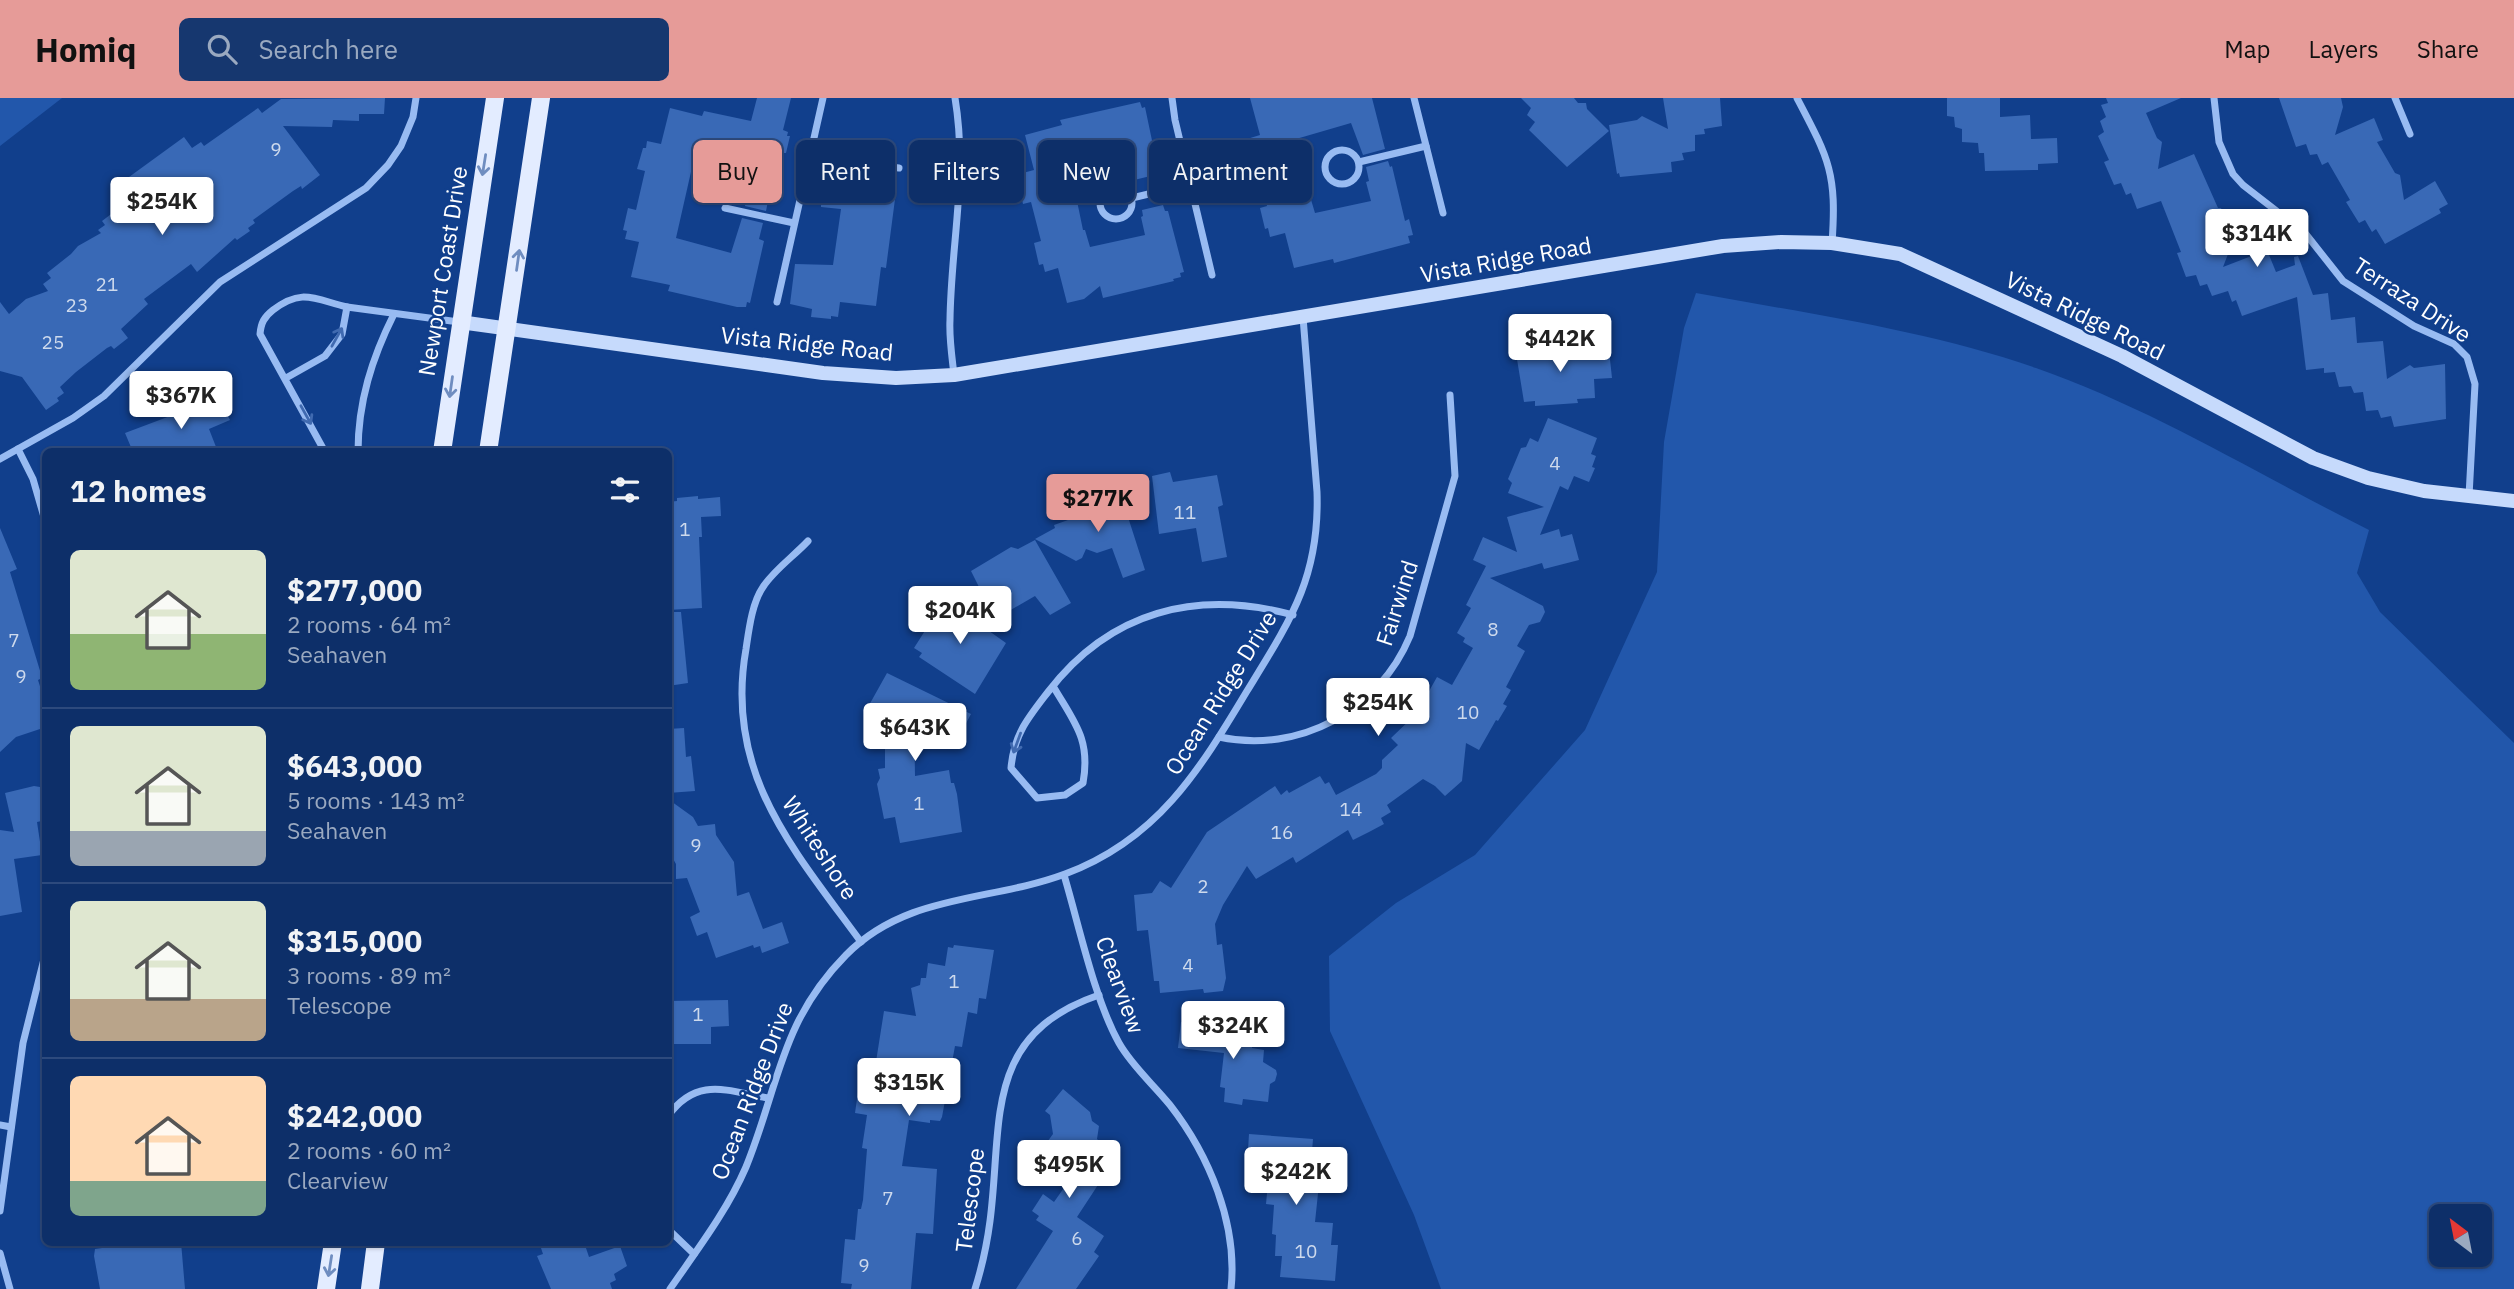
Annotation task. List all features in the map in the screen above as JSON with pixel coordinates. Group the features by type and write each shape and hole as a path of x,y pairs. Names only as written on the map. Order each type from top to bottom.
{"main road":[{"name":"Newport Coast Drive","path":"443,448 495,98"},
{"path":"489,448 541,98"},
{"path":"326,1289 332,1246"},
{"path":"370,1289 375,1246"}],"street":[{"path":"0,459 73,418 104,396 220,282 366,188 388,165 401,146 413,117 416,98"},
{"path":"814,140 823,98"},
{"path":"954,375 950,321 962,164 955,98"},
{"path":"1172,98 1181,140"},
{"path":"1415,98 1443,212"},
{"path":"1797,98 1825,152 1833,177 1832,243"},
{"name":"Terraza Drive","path":"2214,98 2219,142 2233,174 2243,185 2305,233 2343,281 2414,326 2454,344 2467,357 2475,384 2469,497"},
{"path":"2395,98 2410,134"},
{"path":"1359,162 1426,146"},
{"path":"1337,150 1350,152 1359,162 1357,176 1347,184 1334,183 1325,173 1326,159 1337,150"},
{"path":"895,168 899,168"},
{"path":"1111,187 1124,188 1132,198 1131,210 1121,218 1108,217 1100,208 1102,195 1111,187"},
{"path":"776,302 799,203"},
{"path":"1195,203 1212,275"},
{"path":"725,208 794,223"},
{"name":"Vista Ridge Road","path":"460,322 835,374 897,378 954,375 1723,246 1781,242 1832,243 1900,254 2122,356 2313,458 2368,478 2469,497 2514,501"},
{"path":"323,448 260,334 261,324 269,313 288,299 299,295 347,307 460,322"},
{"path":"286,378 325,356 342,334 347,307"},
{"path":"358,448 361,408 370,368 394,314"},
{"name":"Ocean Ridge Drive","path":"670,1289 730,1199 741,1177 792,1029 823,978 861,942 912,912 946,901 1064,875 1115,850 1150,825 1180,794 1219,737 1293,615 1312,561 1318,516 1303,317"},
{"name":"Fairwind","path":"1219,737 1259,743 1287,740 1314,730 1366,700 1386,680 1402,656 1410,636 1455,476 1450,395"},
{"path":"18,449 33,479 42,510"},
{"name":"Whiteshore","path":"808,541 762,587 751,621 743,664 743,721 757,780 772,817 861,942"},
{"path":"1053,686 1082,738 1087,759 1083,783 1065,796 1037,798 1011,768 1013,744 1053,686 1080,654 1109,634 1139,619 1172,609 1229,603 1263,607 1293,615"},
{"name":"Clearview","path":"1064,875 1099,995 1119,1044 1170,1105 1195,1141 1208,1166 1228,1235 1231,1289"},
{"path":"0,1211 23,1043 42,967"},
{"name":"Telescope","path":"975,1289 990,1220 998,1111 1004,1083 1016,1057 1033,1034 1055,1015 1080,1001 1099,995"},
{"path":"672,1112 687,1096 700,1090 715,1088 768,1098"},
{"path":"0,1125 11,1127"},
{"path":"672,1233 694,1254"},
{"path":"0,1253 10,1289"}],"shaded area":[{"path":"0,98 62,98 0,146"},
{"path":"1696,293 1910,333 2036,368 2079,384 2164,423 2369,530 2357,573 2380,612 2514,743 2514,1289 1441,1289 1414,1215 1330,1031 1329,956 1396,903 1475,855 1585,730 1657,572 1664,442 1684,328"}],"building":[{"path":"385,98 384,114 359,114 359,121 333,120 332,127 283,126 320,175 253,220 255,223 248,228 250,231 237,240 235,238 197,272 191,264 144,299 148,304 121,329 128,338 114,349 111,346 107,348 76,372 60,387 64,393 57,398 59,401 46,410 22,377 0,371 0,302 9,314 26,299 48,291 43,284 51,278 47,273 78,246 101,233 98,230 105,225 102,221 127,202 118,191 118,185 184,137 192,148 201,142 204,146 258,108 262,113 281,99"},
{"path":"757,98 791,98 783,130 790,136 786,153 783,153 782,157 782,140 693,140 693,163 676,238 731,253 742,218 763,223 759,239 764,241 750,303 747,302 746,307 737,307 668,291 670,285 631,277 639,242 625,239 627,231 623,230 628,208 636,210 645,171 637,169 647,141 661,144 670,108 702,116 704,111 751,121"},
{"path":"1250,98 1372,98 1385,149 1363,155 1351,123 1296,140 1247,140 1260,135"},
{"path":"1521,98 1574,98 1578,103 1586,103 1587,109 1609,131 1567,167 1529,130 1535,122 1527,115 1531,108"},
{"path":"1663,98 1720,98 1722,126 1704,129 1705,134 1695,135 1695,151 1682,153 1684,160 1671,162 1672,172 1620,177 1619,173 1617,174 1609,125 1637,120 1642,116 1668,129"},
{"path":"1947,98 2000,98 2000,117 2030,115 2031,139 2057,138 2058,163 2038,164 2038,170 1985,171 1984,153 1979,153 1978,143 1962,142 1962,129 1955,127 1954,117 1947,116"},
{"path":"2106,98 2181,98 2146,113 2157,138 2162,142 2158,169 2194,154 2218,208 2221,208 2231,233 2235,236 2223,267 2267,250 2276,272 2295,265 2294,257 2298,256 2313,295 2328,293 2331,320 2355,317 2357,343 2383,341 2387,379 2410,365 2414,368 2445,364 2446,419 2394,427 2391,416 2381,418 2378,410 2366,411 2363,392 2354,393 2351,386 2339,387 2335,372 2324,373 2324,368 2306,370 2297,297 2242,316 2236,300 2232,302 2228,291 2212,296 2207,284 2200,286 2196,275 2186,277 2177,253 2181,252 2161,201 2137,209 2131,193 2126,195 2121,183 2114,185 2104,162 2109,160 2098,136 2104,132 2100,121 2106,117 2101,105 2108,103"},
{"path":"2279,98 2341,98 2343,107 2335,135 2374,118 2383,140 2377,142 2395,173 2400,175 2404,200 2435,181 2448,204 2439,209 2441,213 2385,244 2376,229 2372,232 2365,220 2359,223 2346,202 2350,200 2328,162 2322,165 2317,154 2310,155 2306,144 2296,147"},
{"path":"1140,102 1142,108 1145,107 1152,140 1149,140 1149,176 1135,180 1135,140 1038,140 1038,203 1077,203 1090,247 1145,235 1142,210 1163,205 1165,211 1168,211 1184,272 1180,273 1181,277 1103,298 1100,286 1084,299 1067,303 1058,268 1045,272 1043,264 1039,265 1034,243 1041,241 1031,202 1023,203 1024,173 1034,170 1025,135 1062,125 1060,120"},
{"path":"1388,161 1390,167 1392,166 1405,221 1409,219 1413,235 1408,236 1410,243 1334,263 1333,259 1294,268 1285,233 1270,237 1268,228 1265,229 1260,208 1267,206 1266,203 1312,203 1315,213 1371,201 1366,182 1369,181 1366,167"},
{"path":"745,203 768,203 766,211 745,206"},
{"path":"816,203 895,203 886,268 881,267 876,306 840,302 838,317 831,316 831,319 811,317 812,309 790,304 795,264 833,265 841,209 821,207 821,204"},
{"path":"1539,344 1555,346 1557,363 1583,346 1588,352 1609,350 1612,378 1594,379 1595,398 1577,399 1578,403 1535,406 1535,401 1524,402 1515,347"},
{"path":"218,398 230,420 209,429 216,448 131,448 125,433"},
{"path":"1548,418 1597,438 1591,454 1596,456 1592,467 1595,468 1589,482 1574,476 1568,490 1560,486 1540,535 1559,529 1561,537 1572,534 1579,560 1544,569 1542,563 1490,578 1543,606 1545,612 1540,622 1529,625 1517,646 1525,651 1506,687 1511,690 1503,704 1507,706 1498,721 1496,720 1479,750 1466,743 1462,781 1445,796 1423,779 1387,805 1391,812 1381,818 1384,824 1353,840 1348,830 1296,863 1293,857 1256,879 1247,866 1223,905 1215,924 1217,945 1222,944 1226,978 1223,991 1204,993 1203,989 1160,993 1159,981 1154,981 1148,930 1137,931 1134,895 1152,893 1160,881 1171,888 1207,832 1275,786 1281,795 1320,776 1325,784 1329,782 1336,795 1376,774 1382,768 1382,760 1398,745 1391,738 1416,714 1437,677 1452,685 1473,648 1463,642 1465,638 1457,633 1471,608 1466,605 1486,566 1473,560 1483,537 1517,552 1507,517 1544,507 1508,493 1512,483 1508,479 1521,448 1526,447 1530,438 1538,442"},
{"path":"1170,472 1173,482 1217,475 1223,505 1218,507 1227,557 1202,562 1196,528 1159,534 1152,476"},
{"path":"1112,492 1119,496 1126,518 1128,517 1145,570 1123,578 1112,548 1097,553 1086,549 1082,558 1076,561 1035,539 1055,528 1054,525 1082,515 1080,507 1087,504 1086,502"},
{"path":"720,497 721,516 701,517 702,537 699,537 702,608 672,610 672,502 677,501 677,498"},
{"path":"0,528 17,569 10,572 42,678 38,680 42,692 42,728 16,737 0,752"},
{"path":"1035,540 1071,603 1050,615 1035,596 995,619 971,571 1011,547 1018,549"},
{"path":"957,602 988,622 982,626 1006,643 975,694 919,657 922,653 914,648 942,604 952,610"},
{"path":"672,612 681,612 688,683 672,685"},
{"path":"887,673 971,714 963,729 948,722 944,731 914,716 915,776 949,770 951,783 954,783 957,794 962,832 900,843 895,817 884,819 877,784 880,778 878,769 885,768 885,735 881,735 881,713 868,707"},
{"path":"684,728 686,757 691,756 695,791 672,793 672,729"},
{"path":"34,786 42,787 42,821 37,822 42,855 14,859 22,912 0,916 0,830 14,832 5,793"},
{"path":"672,802 693,817 698,826 715,824 716,835 734,862 737,896 749,892 763,929 782,922 789,943 762,953 760,946 754,948 753,945 716,958 707,932 697,936 690,917 700,912 687,878 676,879 676,864 672,857"},
{"path":"954,945 994,950 986,999 979,998 977,1014 968,1012 962,1047 955,1046 940,1121 930,1120 930,1123 909,1120 902,1166 937,1169 933,1234 916,1233 911,1289 851,1289 852,1284 841,1283 845,1239 855,1240 858,1209 861,1209 863,1200 867,1149 862,1148 867,1115 855,1113 859,1085 872,1087 884,1011 916,1016 911,988 920,985 921,978 926,978 928,963 945,966 948,947 953,948"},
{"path":"728,1000 729,1026 711,1027 711,1044 672,1044 672,1001"},
{"path":"1181,1022 1253,1035 1252,1048 1264,1050 1263,1062 1276,1070 1277,1074 1275,1081 1270,1084 1268,1102 1243,1099 1242,1105 1224,1102 1225,1088 1220,1087 1224,1053 1178,1048"},
{"path":"1063,1089 1090,1112 1092,1121 1099,1126 1097,1139 1101,1143 1104,1160 1111,1165 1077,1217 1104,1236 1094,1252 1099,1256 1076,1289 1016,1289 1053,1231 1036,1220 1039,1216 1032,1211 1043,1194 1054,1202 1073,1175 1042,1149 1053,1134 1050,1115 1045,1111"},
{"path":"1249,1134 1313,1139 1311,1164 1321,1165 1315,1222 1333,1223 1331,1245 1338,1245 1335,1281 1280,1277 1282,1256 1275,1256 1276,1235 1272,1234 1274,1205 1266,1204 1269,1172 1257,1171 1258,1160 1253,1160 1253,1150 1248,1150"},
{"path":"181,1246 185,1289 100,1289 94,1256 95,1249"},
{"path":"540,1246 585,1246 589,1257 620,1246 627,1266 614,1274 616,1280 610,1283 612,1289 551,1289 537,1256 543,1254"}]}
